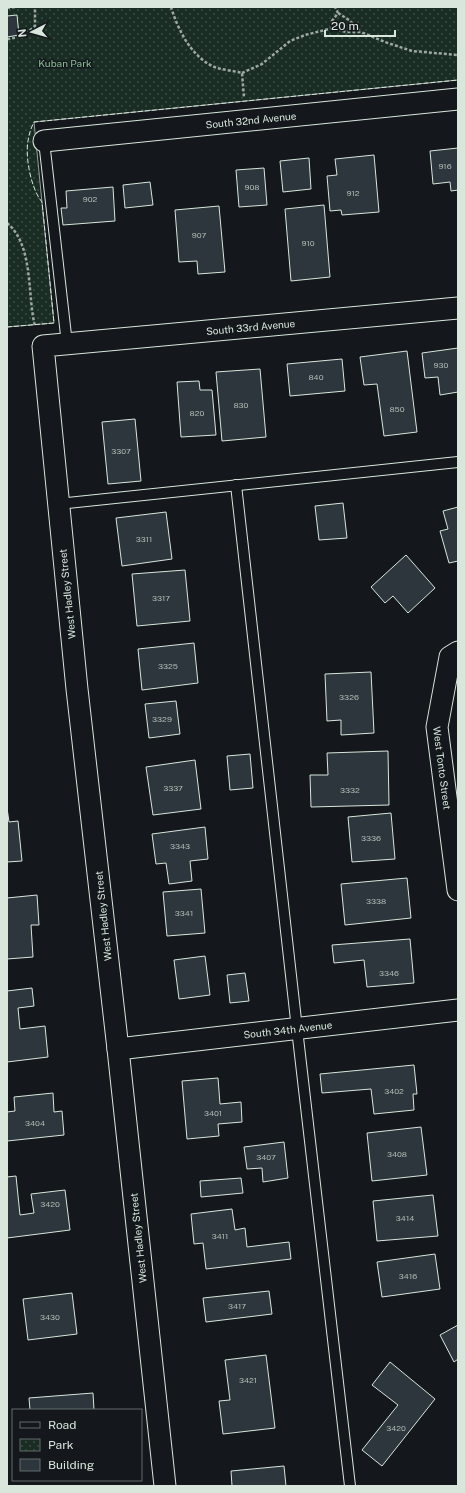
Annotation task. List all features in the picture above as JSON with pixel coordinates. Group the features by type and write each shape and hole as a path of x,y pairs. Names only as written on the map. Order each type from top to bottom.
{"street":[{"name":"South 32nd Avenue","path":"44,142 458,99"},
{"name":"South 33rd Avenue","path":"42,346 458,308"},
{"name":"West Hadley Street","path":"42,346 77,689 118,1049 165,1486"},
{"name":"West Tonto Street","path":"458,652 450,657 437,727 458,890"},
{"name":"South 34th Avenue","path":"118,1049 458,1010"}],"lane":[{"path":"44,142 67,344"},
{"path":"58,504 458,462"},
{"path":"236,485 350,1486"}],"path":[{"path":"7,8 16,7"},
{"path":"7,39 19,38 35,26 35,7"},
{"path":"171,7 174,19 186,43 199,56 216,67 242,73 262,64 290,42 305,35 333,28 346,32 361,32"},
{"path":"335,7 338,13 349,20 361,32 385,42 412,50 458,55"},
{"path":"333,28 332,21 338,13"},
{"path":"242,73 246,122"},
{"path":"7,223 11,226 24,248 34,325"}],"green space":[{"name":"Kuban Park","path":"7,7 458,7 458,80 34,122 54,323 7,327"}],"building":[{"path":"17,15 19,35 7,37 7,16"},
{"path":"458,148 458,190 451,191 450,182 433,184 430,151"},
{"path":"374,155 379,212 342,215 341,210 330,211 327,176 337,175 335,159"},
{"path":"309,158 311,189 283,192 280,161"},
{"path":"264,168 267,205 239,207 236,170"},
{"path":"150,182 153,205 125,208 123,185"},
{"path":"113,187 115,221 63,225 61,208 67,208 66,191"},
{"path":"324,205 330,277 291,281 285,209"},
{"path":"219,206 225,272 198,274 197,261 179,262 175,210"},
{"path":"458,348 458,392 440,395 438,377 425,378 422,353"},
{"path":"407,351 417,432 384,436 377,384 364,385 360,357"},
{"path":"342,359 345,391 290,396 287,364"},
{"path":"260,369 266,437 222,441 216,372"},
{"path":"199,381 200,390 212,390 216,435 181,437 177,382"},
{"path":"135,419 141,481 108,484 102,422"},
{"path":"343,503 347,538 319,540 315,506"},
{"path":"458,507 458,561 449,563 440,531 448,529 443,511"},
{"path":"166,512 172,559 122,566 116,518"},
{"path":"406,555 435,588 408,613 393,596 385,603 371,587"},
{"path":"185,570 190,621 137,626 132,574"},
{"path":"194,643 198,683 142,690 138,649"},
{"path":"371,672 374,733 341,735 341,720 327,721 325,674"},
{"path":"176,701 180,734 149,738 145,704"},
{"path":"388,751 389,805 311,807 310,775 328,775 327,753"},
{"path":"250,754 253,788 230,790 227,756"},
{"path":"195,760 201,809 153,815 146,767"},
{"path":"7,808 9,822 18,821 22,861 7,862"},
{"path":"391,813 395,859 352,862 348,817"},
{"path":"205,827 208,859 190,861 192,881 169,884 166,863 156,864 152,834"},
{"path":"407,878 411,918 345,925 341,884"},
{"path":"201,889 205,933 167,936 163,892"},
{"path":"37,895 39,925 31,925 33,957 7,959 7,898"},
{"path":"410,939 414,983 367,987 364,960 334,963 332,945"},
{"path":"205,956 210,995 179,999 174,960"},
{"path":"245,973 249,1001 230,1003 227,975"},
{"path":"32,988 34,1006 18,1008 20,1029 45,1026 48,1057 7,1062 7,991"},
{"path":"414,1065 417,1094 413,1094 414,1110 374,1114 371,1089 322,1093 320,1074"},
{"path":"218,1078 220,1104 241,1102 242,1122 218,1124 219,1136 187,1139 182,1081"},
{"path":"53,1093 54,1112 62,1111 64,1135 7,1141 7,1112 15,1111 14,1097"},
{"path":"421,1127 427,1175 372,1181 367,1133"},
{"path":"284,1142 288,1178 263,1182 262,1168 247,1169 244,1147"},
{"path":"16,1176 20,1215 34,1213 31,1194 65,1190 70,1230 7,1238 7,1177"},
{"path":"241,1178 243,1193 201,1197 200,1181"},
{"path":"433,1195 438,1236 377,1241 373,1201"},
{"path":"232,1209 235,1230 245,1228 247,1247 289,1242 291,1259 206,1269 203,1243 194,1244 191,1214"},
{"path":"435,1254 440,1289 382,1297 377,1262"},
{"path":"269,1291 272,1314 206,1322 203,1298"},
{"path":"72,1293 77,1334 28,1340 23,1299"},
{"path":"458,1325 458,1359 454,1362 440,1335"},
{"path":"266,1355 275,1428 223,1434 219,1401 230,1400 225,1360"},
{"path":"390,1362 435,1399 382,1466 362,1450 398,1405 372,1385"},
{"path":"93,1393 94,1409 30,1409 29,1398"},
{"path":"284,1466 286,1486 232,1486 231,1471"}],"fence":[{"path":"7,327 54,323 42,202 32,181 27,155 30,131 34,122 458,80"}]}
